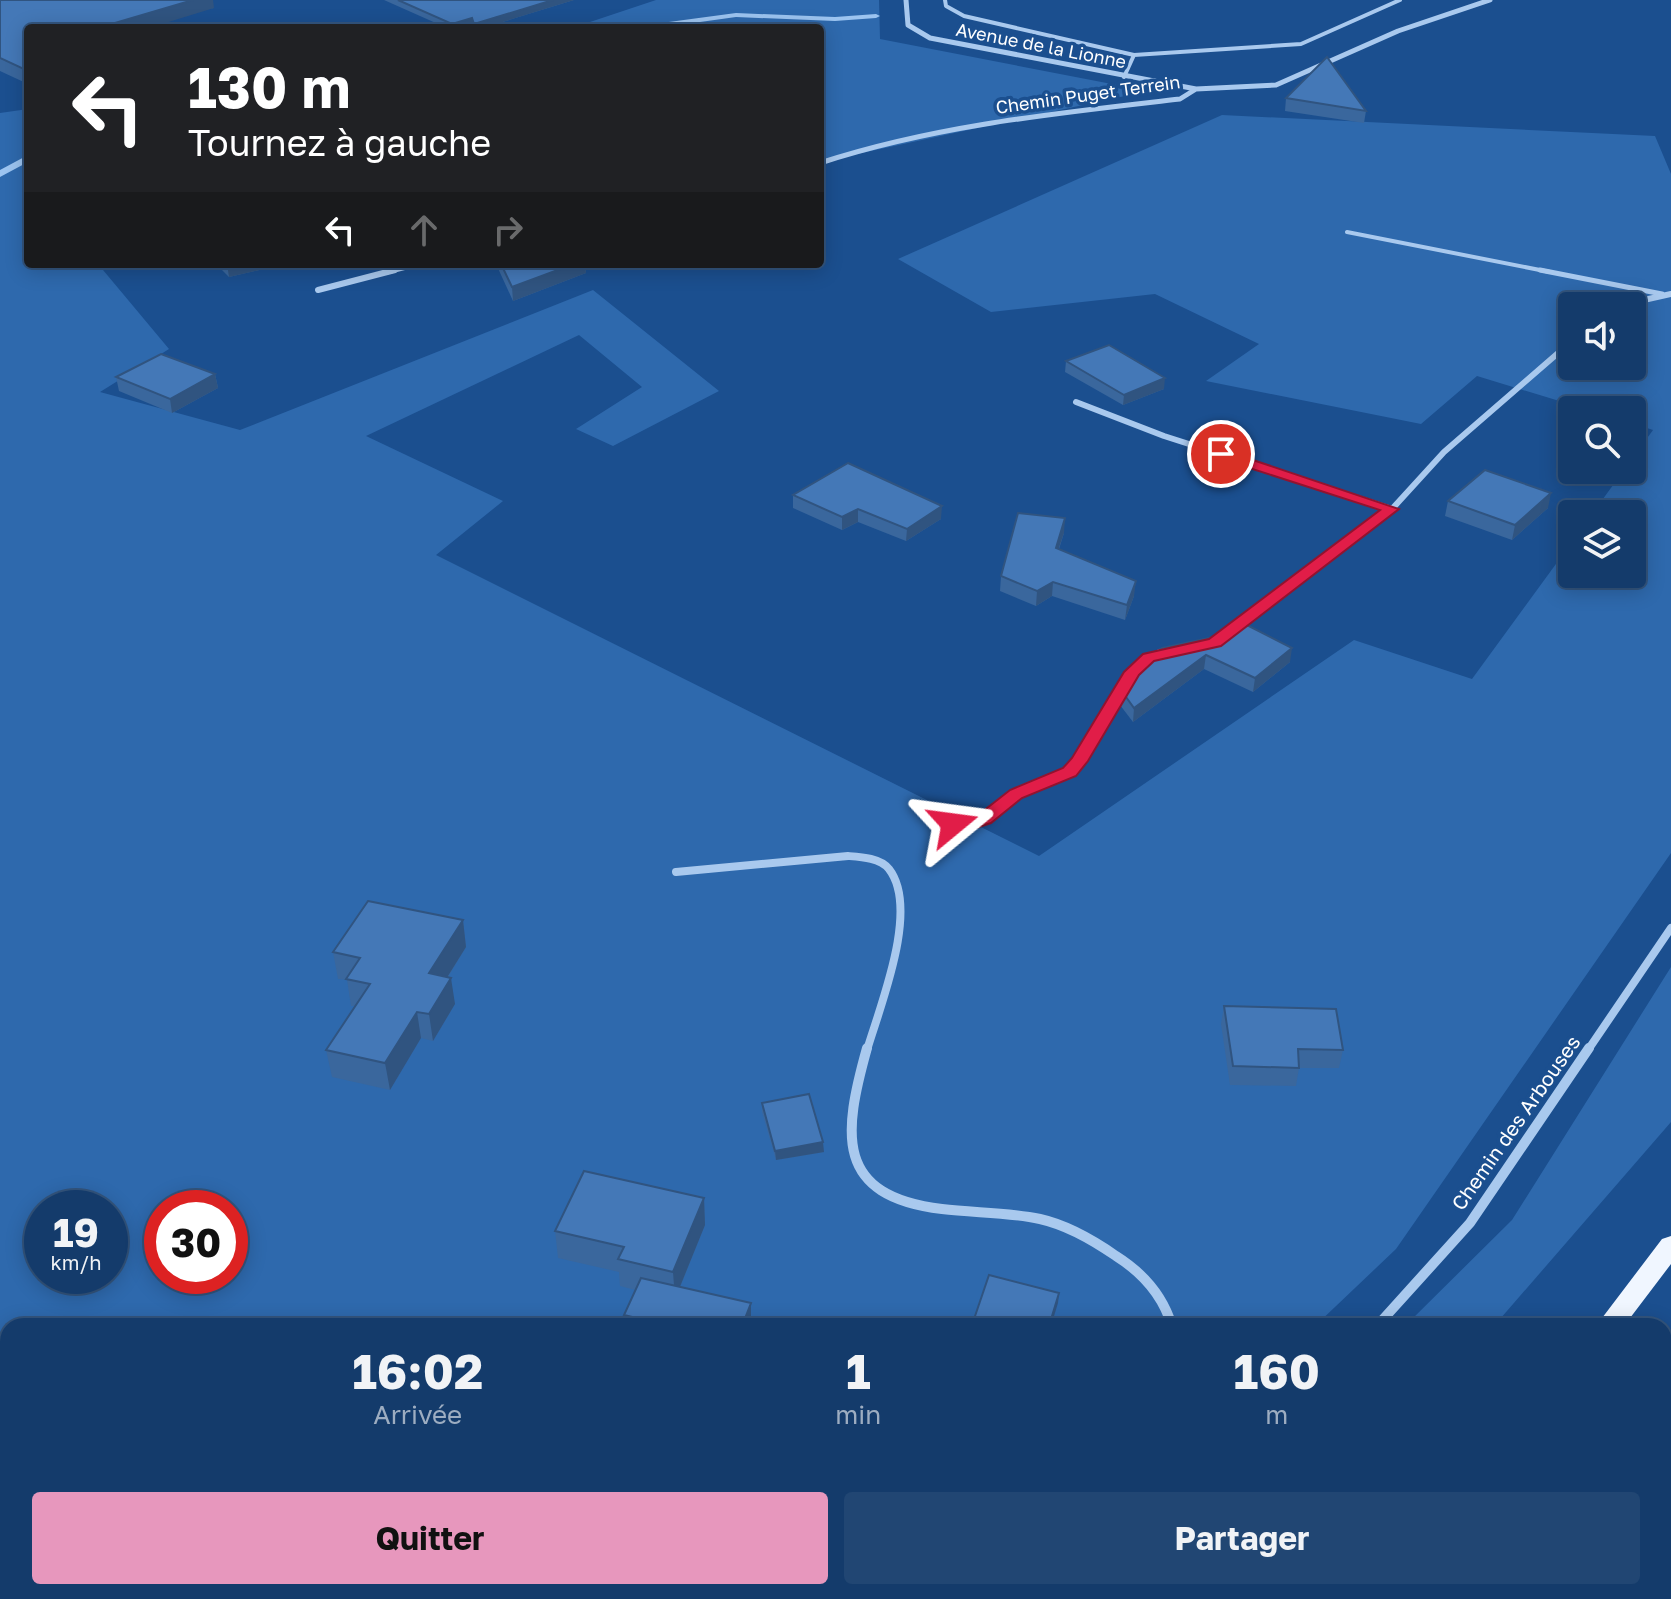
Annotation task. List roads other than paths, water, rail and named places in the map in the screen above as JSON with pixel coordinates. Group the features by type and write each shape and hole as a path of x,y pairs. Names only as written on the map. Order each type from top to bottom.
{"main road":[{"path":"1615,1318 1671,1246"}],"street":[{"name":"Avenue de la Lionne","path":"906,0 908,25 930,38 1196,89"},
{"name":"Chemin Puget Terrein","path":"824,162 854,152 1018,118 1180,99 1196,89 1276,85 1407,27 1490,0"},
{"path":"318,290 403,268"},
{"path":"1646,298 1671,294"},
{"path":"1228,633 1392,509 1444,452 1558,353"},
{"path":"1076,402 1164,436 1392,509"},
{"path":"953,824 970,824 984,819 1016,794 1069,772 1079,761 1132,672 1149,657 1170,650"},
{"path":"676,872 848,856 871,858 889,869 900,888 902,920 856,1090 851,1138 857,1168 875,1191 908,1204 1043,1219 1068,1230 1130,1264 1158,1289 1169,1318"},
{"name":"Chemin des Arbouses","path":"1384,1318 1470,1223 1671,928"}],"lane":[{"path":"945,0 946,6 964,16 1134,55 1301,44 1400,0"},
{"path":"1124,77 1134,55"},
{"path":"1347,232 1662,294"}],"waterway":[{"path":"669,24 736,15 835,19 876,16"},
{"path":"0,174 24,160"}]}
